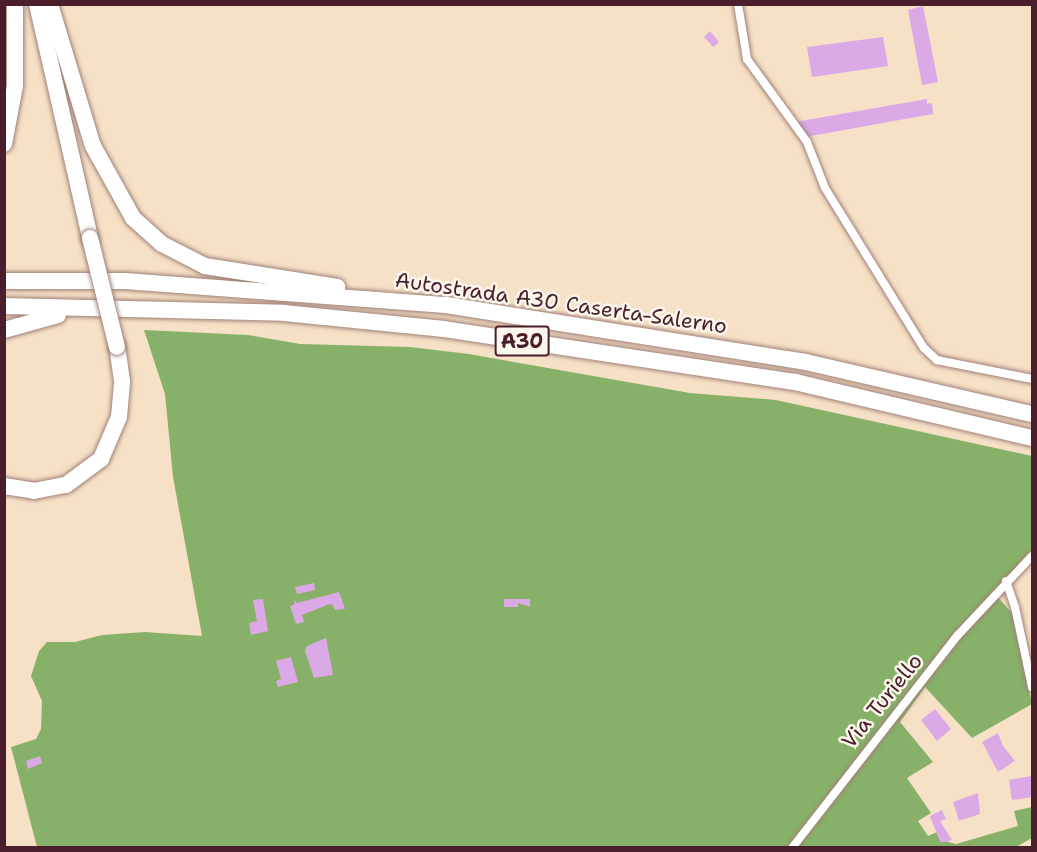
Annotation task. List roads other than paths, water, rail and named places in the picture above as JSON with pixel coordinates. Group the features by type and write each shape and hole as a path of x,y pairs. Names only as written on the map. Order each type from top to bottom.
{"highway":[{"path":"4,144 15,86 15,4"},
{"path":"4,486 34,490 66,485 100,459 119,417 122,381 28,4"},
{"path":"37,4 86,238"},
{"path":"50,4 93,146 118,196 148,233 183,256 224,271 357,290 399,302"},
{"name":"Autostrada A30 Caserta-Salerno","path":"4,281 124,281 446,305 806,362 1032,414"},
{"name":"Autostrada A30 Caserta-Salerno","path":"4,306 284,313 444,329 795,382 1032,438"},
{"path":"4,330 38,318 61,315 226,317 284,313"},
{"path":"4,476 25,482 52,480 76,469 93,453 106,428 112,399 112,347"}],"street":[{"path":"738,4 747,59 807,142 825,188 924,348 937,360 1032,379"},
{"name":"Via Turiello","path":"792,848 943,654 1006,581 1032,556"},
{"path":"1006,581 1016,607 1032,687"}]}
